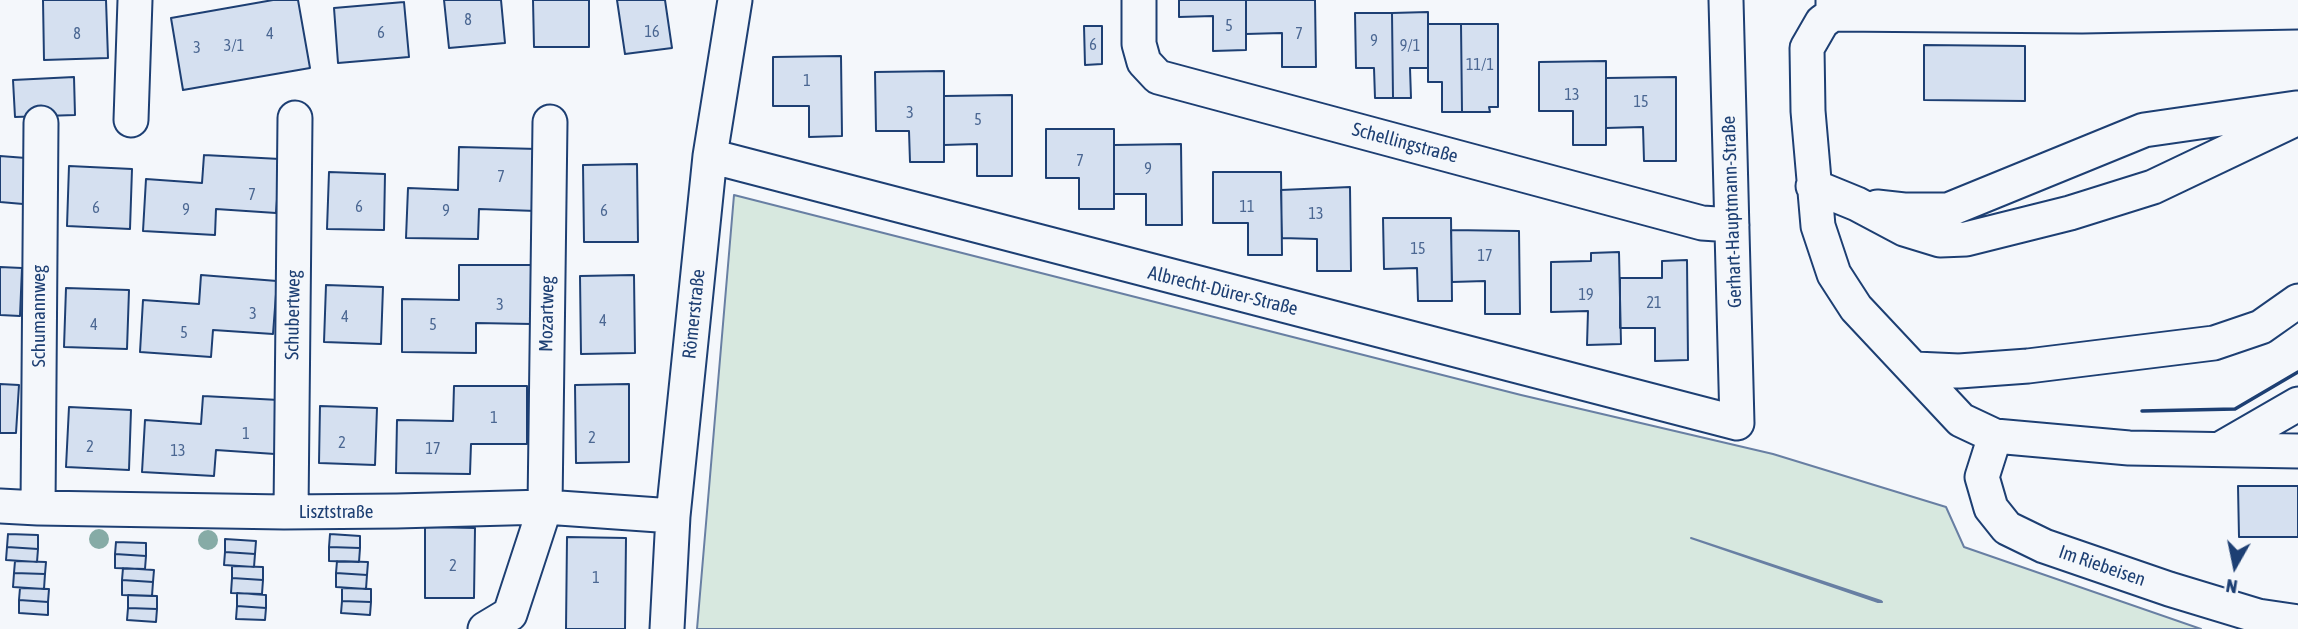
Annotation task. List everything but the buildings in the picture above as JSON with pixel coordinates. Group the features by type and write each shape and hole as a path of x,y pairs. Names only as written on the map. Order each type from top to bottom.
{"street":[{"path":"131,120 135,0"},
{"name":"Römerstraße","path":"667,629 673,516 710,156 735,0"},
{"name":"Schellingstraße","path":"1139,0 1139,44 1144,62 1158,77 1702,223 1732,225"},
{"name":"Gerhart-Hauptmann-Straße","path":"1726,0 1737,423"},
{"path":"2298,12 2082,16 1833,7 1807,48 1813,186 1818,226 1834,274 1856,308 1961,420 1995,436 2129,448 2298,451"},
{"path":"1857,204 1905,210 1948,210 2144,130 2298,108"},
{"name":"Schubertweg","path":"291,512 295,118"},
{"path":"1813,186 1857,204 1904,229 1940,240 1966,239 2070,213 2153,187 2298,118"},
{"name":"Mozartweg","path":"485,629 510,614 545,507 550,122"},
{"name":"Schumannweg","path":"38,508 41,123"},
{"name":"Albrecht-Dürer-Straße","path":"710,156 1737,423"},
{"path":"1915,369 1959,371 2028,366 2214,343 2261,327 2298,301"},
{"path":"2220,449 2298,404"},
{"name":"Im Riebeisen","path":"1995,436 1982,477 1992,508 2007,528 2044,547 2169,589 2258,616 2298,622"},
{"name":"Lisztstraße","path":"0,506 291,512 545,507 673,516"}],"shaded area":[{"path":"734,195 1521,395 1773,454 1946,507 1964,547 2201,629 697,629","holes":["1691,538 1881,601 1878,602"]}],"wall":[{"path":"2142,411 2235,409 2298,372"}]}
